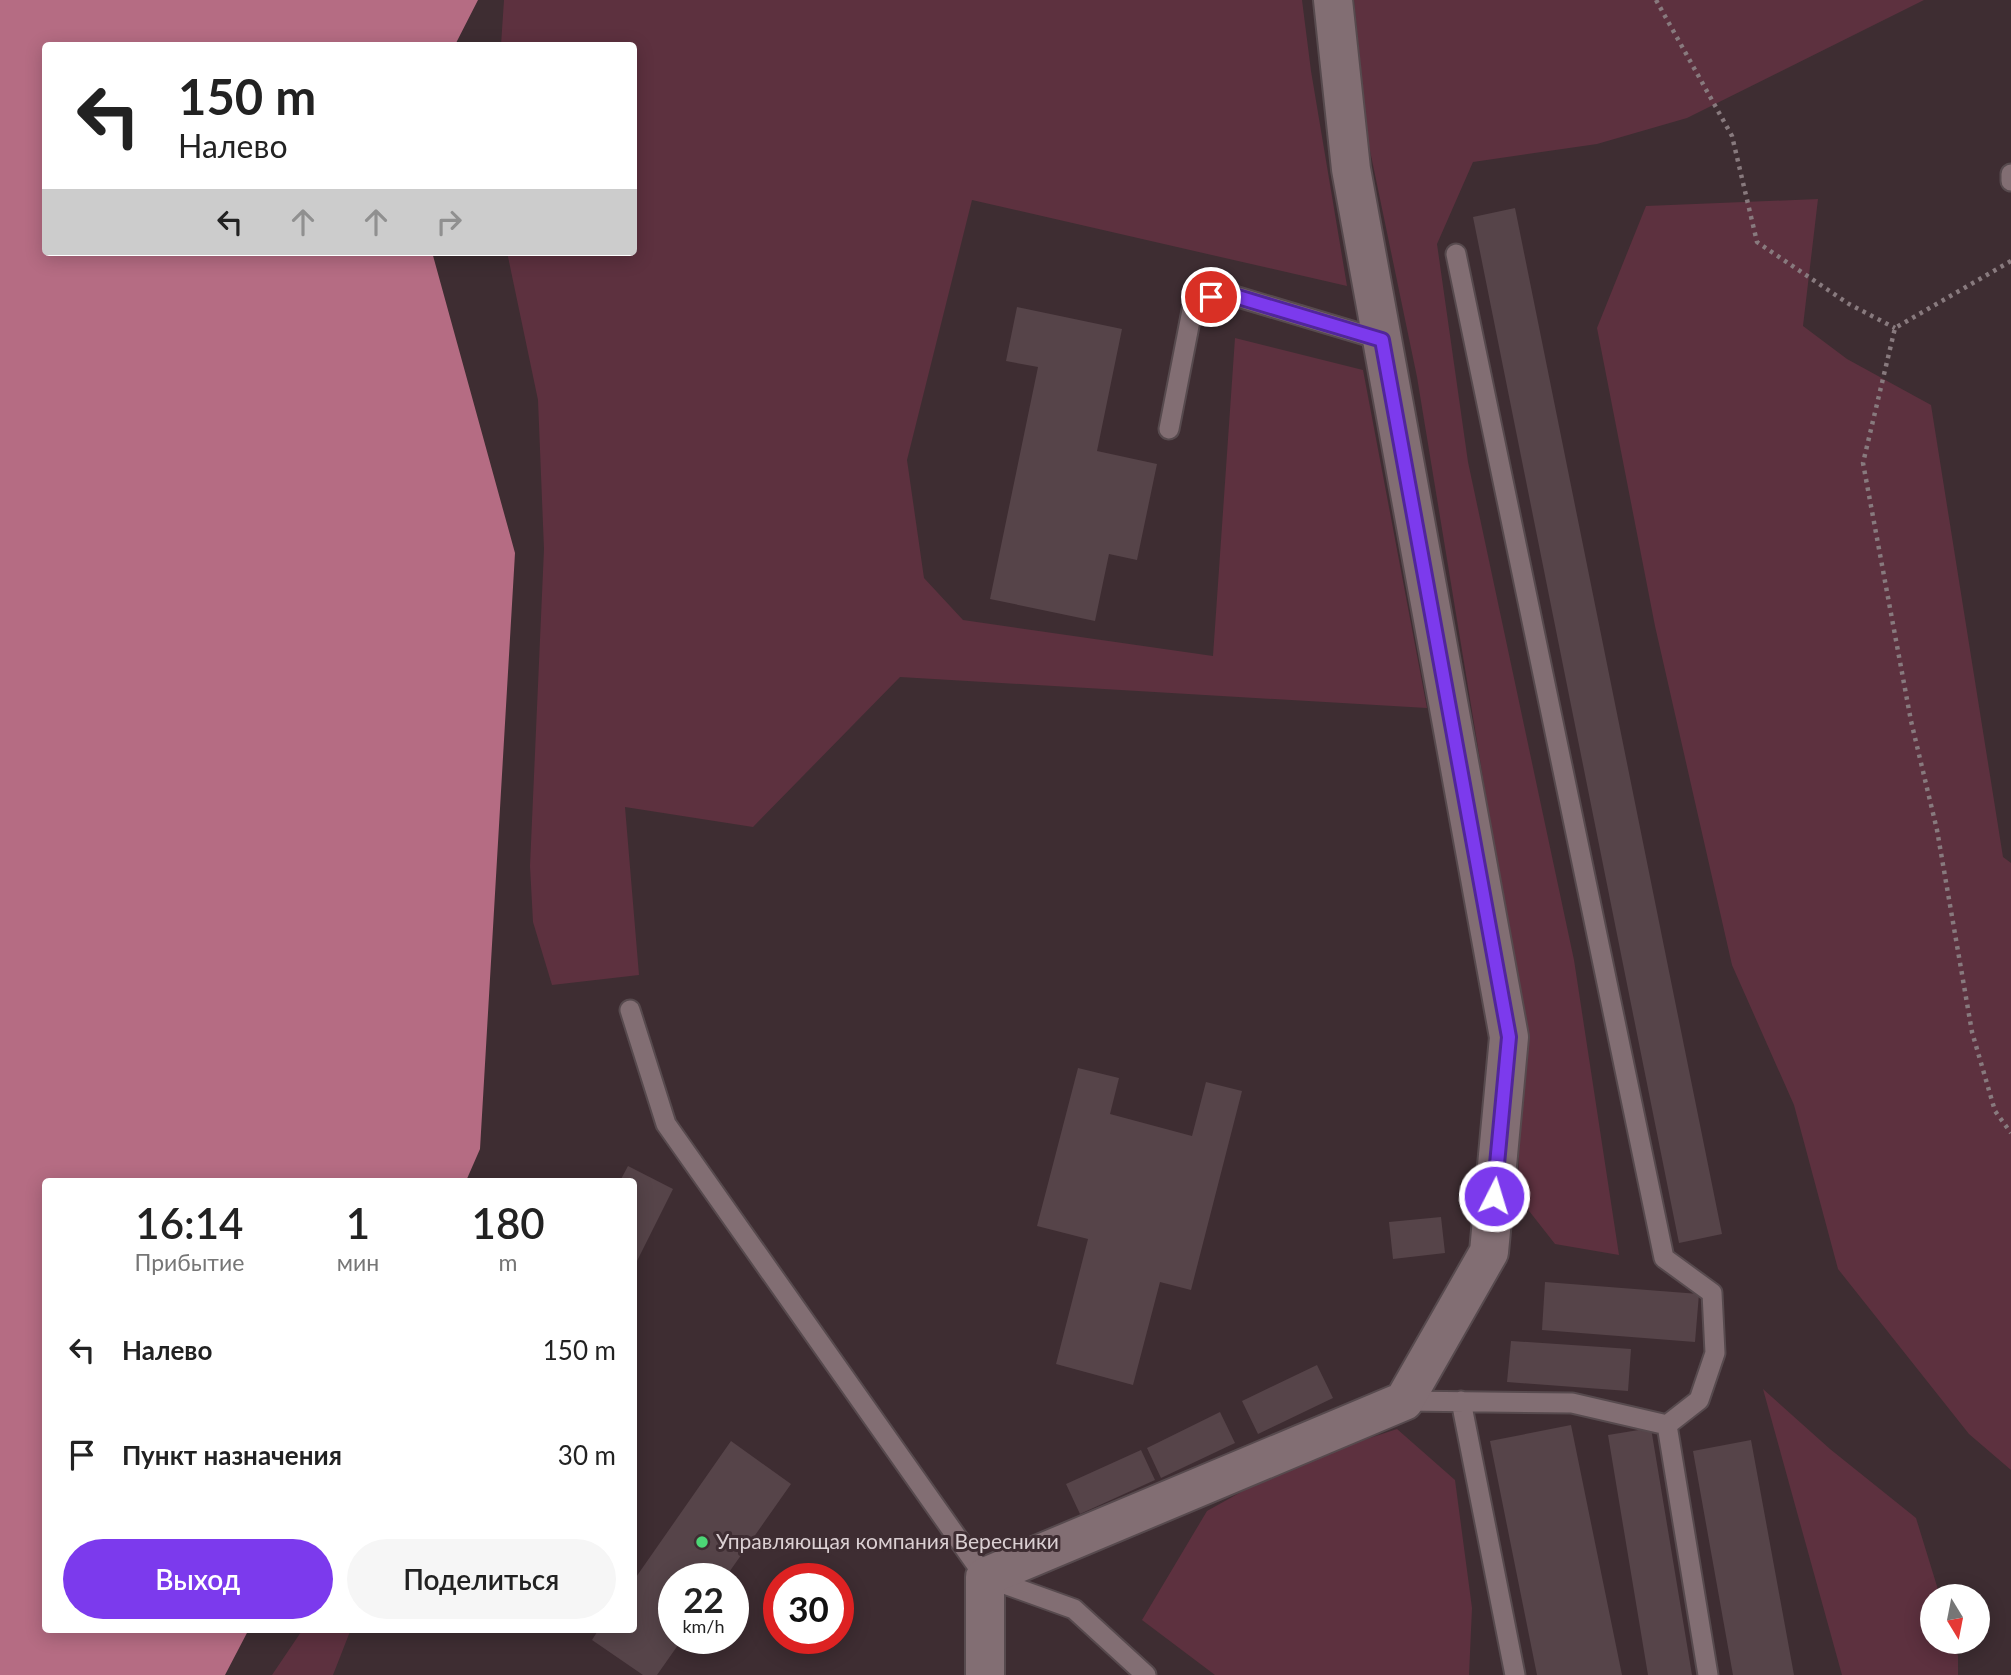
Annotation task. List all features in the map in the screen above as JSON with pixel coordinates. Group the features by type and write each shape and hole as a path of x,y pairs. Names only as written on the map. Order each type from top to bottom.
{"street":[{"path":"985,1675 985,1577 1404,1401 1489,1252 1509,1037 1351,169 1332,0"}],"lane":[{"path":"2011,174 2011,181"},
{"path":"1456,254 1664,1258 1712,1293 1715,1353 1699,1400 1667,1425"},
{"path":"1169,429 1194,300 1228,294 1382,340"},
{"path":"630,1010 666,1124 985,1577 1074,1609 1146,1675"},
{"path":"1404,1401 1572,1403 1667,1425"},
{"path":"1461,1401 1515,1675"},
{"path":"1667,1425 1708,1675"}],"path":[{"path":"1656,0 1732,136 1757,242 1849,304 1895,328"},
{"path":"2011,261 1895,328 1863,463 1911,721 1937,830 1972,1032 1995,1111 2011,1133"}],"shaded area":[{"path":"0,0 478,0 457,42 42,42 42,256 433,256 515,553 480,1149 467,1178 42,1178 42,1633 247,1633 225,1675 0,1675"},
{"path":"504,0 1302,0 1311,71 1347,286 972,200 907,460 924,578 963,620 1213,656 1235,338 1363,370 1427,708 900,677 753,827 625,807 639,975 552,985 533,922 530,866 544,549 538,400 508,256 637,256 637,42 501,42"},
{"path":"1354,0 1924,0 1687,118 1597,144 1473,162 1437,244 1468,462 1574,960 1619,1255 1555,1244 1518,1197 1522,1015 1417,377 1368,141"},
{"path":"1818,199 1803,326 1847,359 1931,405 2003,857 2011,863 2011,1470 1969,1434 1838,1269 1794,1105 1732,965 1655,626 1597,328 1646,206"},
{"path":"1763,1389 1830,1449 1916,1518 1936,1584 1920,1584 1920,1654 1958,1656 1958,1675 1842,1675"},
{"path":"1397,1429 1455,1480 1472,1608 1469,1675 1215,1675 1142,1620 1207,1511 1291,1464"},
{"path":"300,1633 349,1633 333,1675 272,1675"}],"building":[{"path":"1515,208 1722,1234 1679,1243 1473,217"},
{"path":"1017,307 1122,329 1097,451 1157,464 1137,560 1109,554 1095,621 990,599 1038,367 1006,361"},
{"path":"1078,1068 1119,1078 1110,1114 1192,1136 1206,1082 1242,1091 1191,1290 1160,1282 1133,1385 1056,1364 1088,1239 1037,1226"},
{"path":"628,1166 673,1189 637,1261 637,1178 622,1178"},
{"path":"1441,1217 1445,1253 1393,1259 1389,1222"},
{"path":"1545,1282 1699,1294 1695,1342 1542,1330"},
{"path":"1511,1341 1631,1349 1628,1391 1507,1382"},
{"path":"1317,1365 1333,1398 1258,1434 1242,1401"},
{"path":"1220,1412 1235,1443 1161,1478 1147,1448"},
{"path":"1571,1425 1622,1675 1537,1675 1490,1441"},
{"path":"1651,1428 1692,1675 1648,1675 1608,1435"},
{"path":"1751,1440 1794,1675 1733,1675 1693,1451"},
{"path":"731,1441 791,1484 736,1563 658,1563 658,1654 672,1654 657,1675 643,1675 592,1640 596,1633 637,1633 637,1576"},
{"path":"1141,1450 1155,1480 1080,1514 1066,1484"}],"place":[{"name":"Управляющая компания Вересники","path":"702,1542"}],"route":[{"path":"1211,297 1228,294 1382,340 1509,1037 1494,1196"}]}
